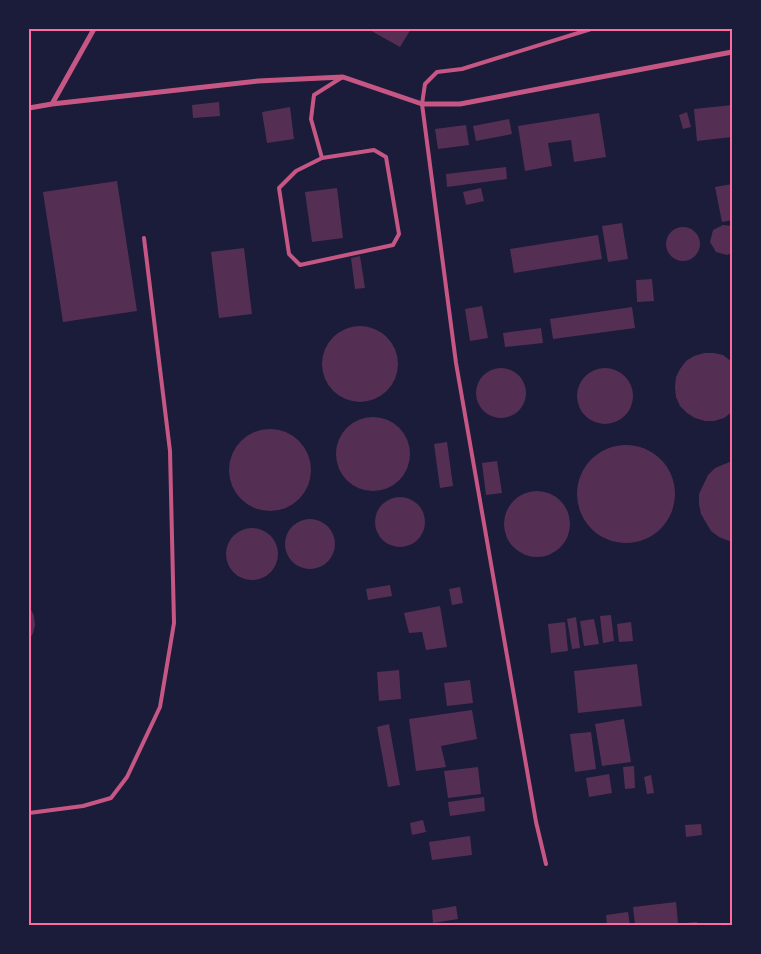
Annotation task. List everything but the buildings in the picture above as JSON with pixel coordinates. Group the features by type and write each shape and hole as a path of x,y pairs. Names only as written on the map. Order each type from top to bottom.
{"street":[{"path":"52,104 94,29"},
{"path":"29,108 258,82 343,77 422,104 460,104 732,52"}],"lane":[{"path":"546,864 536,822 456,362 422,104 425,84 437,72 462,69 591,29"},
{"path":"322,158 311,119 314,95 343,77"},
{"path":"374,150 386,157 399,234 393,245 300,265 289,254 279,188 296,171 322,158 374,150"},
{"path":"29,813 83,806 111,798 127,777 160,707 174,623 170,450 144,238"}]}
